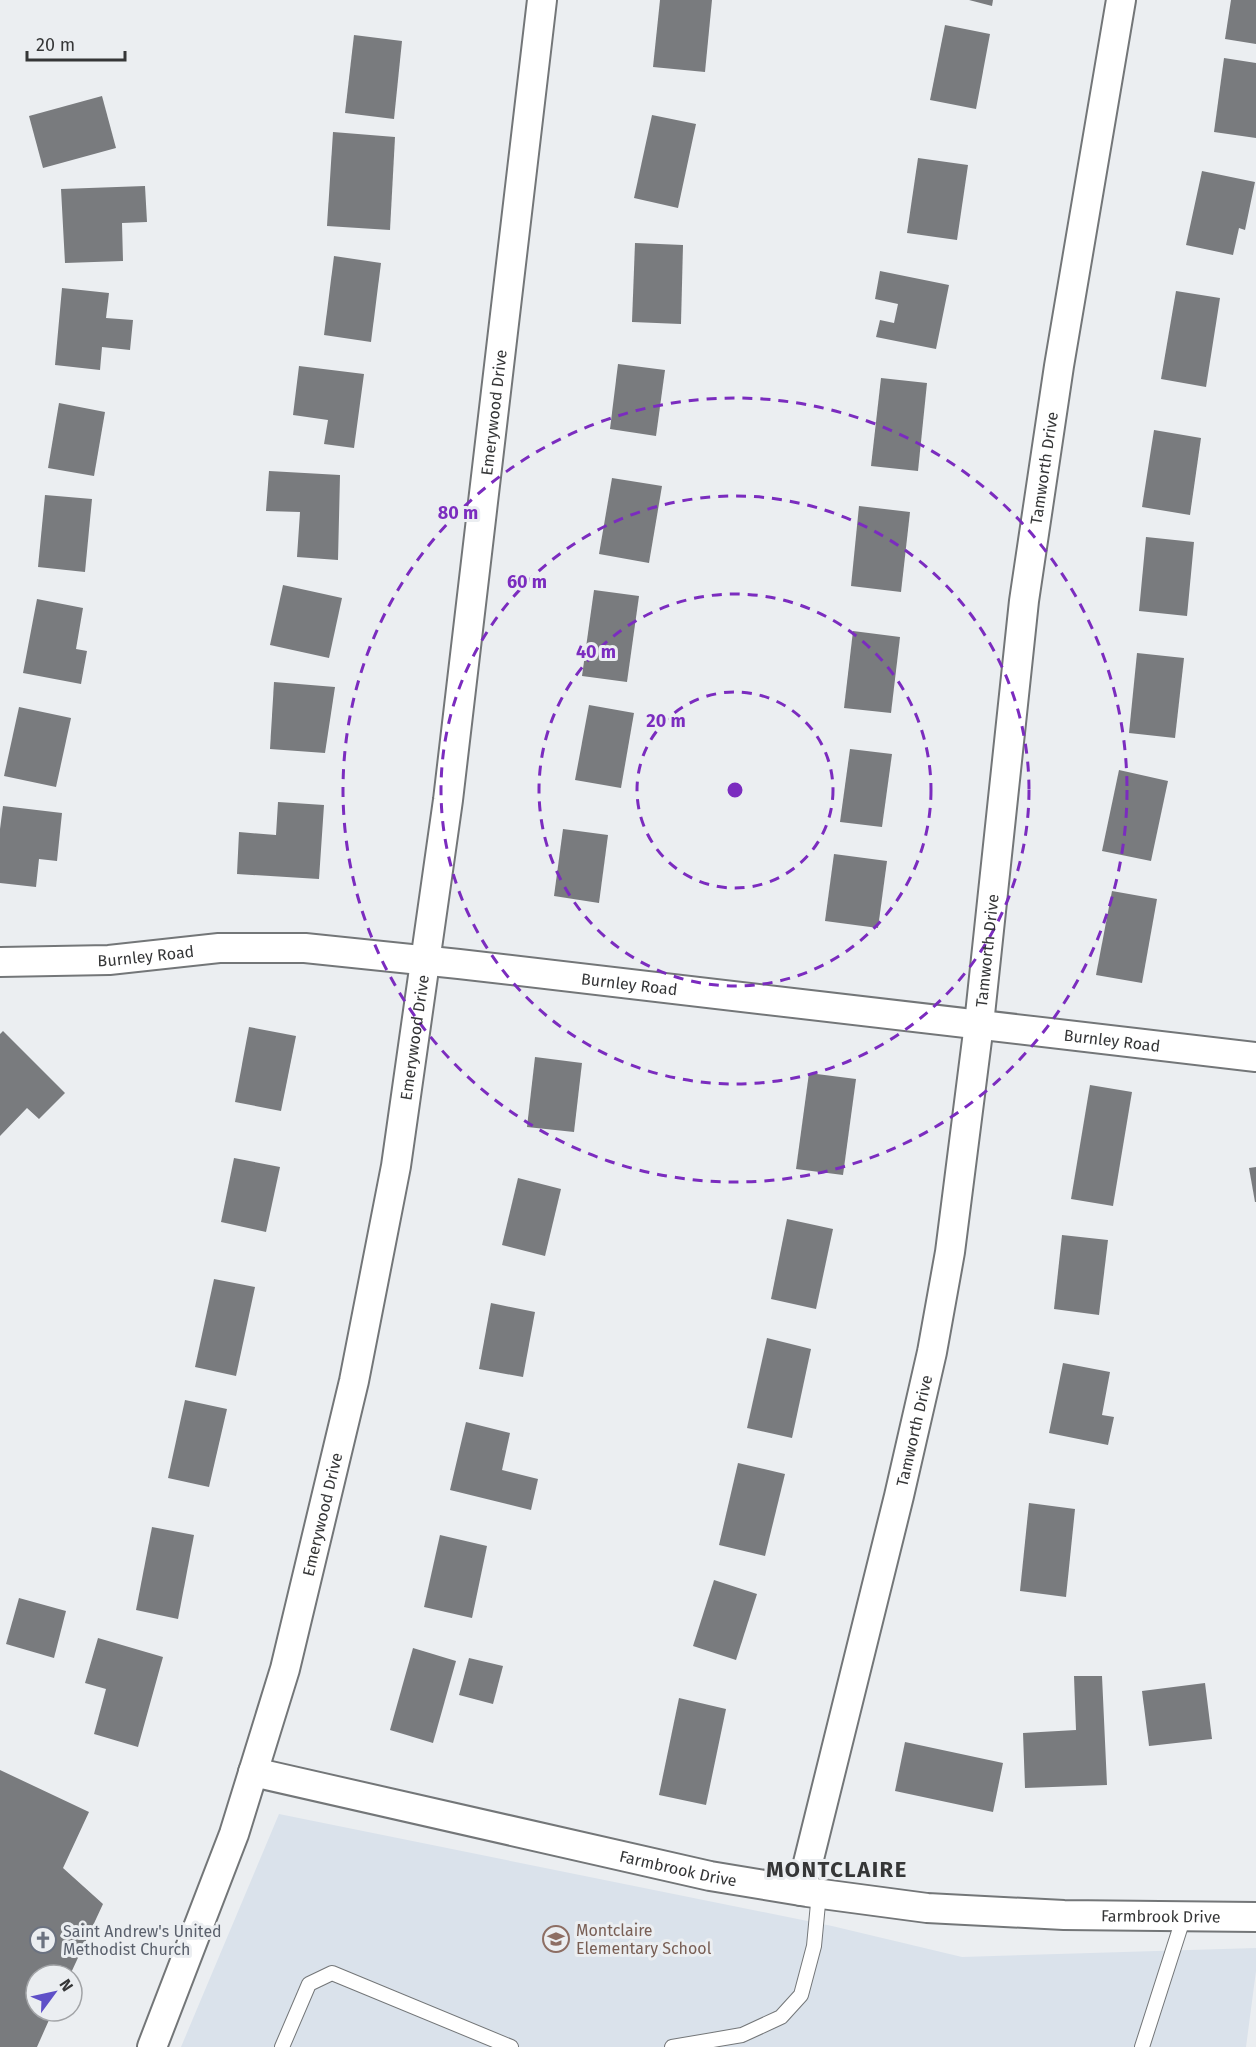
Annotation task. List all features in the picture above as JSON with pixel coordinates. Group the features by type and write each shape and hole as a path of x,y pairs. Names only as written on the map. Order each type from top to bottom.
{"street":[{"name":"Emerywood Drive","path":"152,2047 234,1834 285,1669 354,1381 396,1166 448,800 542,0"},
{"name":"Tamworth Drive","path":"810,1892 932,1352 951,1242 979,1024 1024,601 1059,366 1121,0"},
{"name":"Burnley Road","path":"0,962 109,960 219,948 305,948 426,960 1256,1057"},
{"name":"Farmbrook Drive","path":"253,1772 710,1876 810,1892 927,1908 1064,1915 1256,1917"}],"lane":[{"path":"672,2047 742,2036 781,2017 801,1995 814,1946 810,1892"},
{"path":"1142,2047 1184,1916"},
{"path":"282,2047 309,1984 332,1973 511,2047"}],"shaded area":[{"name":"Montclaire Elementary School","path":"279,1814 832,1926 962,1957 1256,1948 1256,1971 1246,2047 181,2047"}],"building":[{"path":"660,0 712,0 705,72 653,67"},
{"path":"969,0 993,0 992,6"},
{"path":"1231,0 1256,0 1256,44 1225,39"},
{"path":"945,25 990,34 976,109 930,100"},
{"path":"354,35 402,41 394,119 345,113"},
{"path":"1224,58 1256,63 1256,138 1214,132"},
{"path":"102,96 116,148 43,168 29,116"},
{"path":"652,115 696,124 678,208 634,198"},
{"path":"333,132 395,137 390,230 327,226"},
{"path":"918,158 968,165 957,240 907,233"},
{"path":"1202,171 1255,182 1245,230 1239,228 1233,255 1186,245"},
{"path":"145,186 147,222 122,223 123,261 65,263 61,189"},
{"path":"635,243 683,245 681,324 632,322"},
{"path":"334,256 381,263 371,342 324,335"},
{"path":"880,271 949,285 936,349 876,337 880,320 894,323 898,304 875,299"},
{"path":"62,288 109,293 106,318 133,320 130,350 102,347 100,370 55,365"},
{"path":"1176,291 1220,298 1206,387 1161,379"},
{"path":"618,364 665,370 656,436 610,429"},
{"path":"299,366 364,374 354,448 324,444 328,420 293,415"},
{"path":"881,378 927,383 918,471 871,466"},
{"path":"59,403 105,412 94,476 48,468"},
{"path":"1154,430 1201,438 1190,515 1142,507"},
{"path":"269,471 340,475 338,560 297,557 300,512 266,511"},
{"path":"612,478 662,486 649,563 599,554"},
{"path":"45,495 92,499 85,572 38,567"},
{"path":"859,506 910,512 901,592 851,586"},
{"path":"1146,537 1194,542 1187,616 1139,611"},
{"path":"283,585 342,598 329,658 270,645"},
{"path":"594,590 639,596 627,682 582,676"},
{"path":"37,599 83,608 76,649 87,651 81,684 23,673"},
{"path":"853,631 900,637 891,713 844,708"},
{"path":"1137,653 1184,658 1175,738 1129,733"},
{"path":"274,682 335,687 325,753 270,749"},
{"path":"589,705 634,713 621,788 575,780"},
{"path":"19,707 71,718 56,787 4,776"},
{"path":"850,749 892,754 882,827 840,822"},
{"path":"1119,770 1168,781 1151,861 1102,851"},
{"path":"278,802 324,805 319,879 237,874 239,832 276,835"},
{"path":"3,806 62,813 57,861 39,859 36,887 0,883 0,829"},
{"path":"563,829 608,835 599,903 554,896"},
{"path":"834,854 887,861 878,928 825,921"},
{"path":"1112,891 1157,899 1142,983 1096,975"},
{"path":"249,1027 296,1036 281,1111 235,1102"},
{"path":"3,1031 65,1093 39,1119 27,1108 0,1136 0,1034"},
{"path":"535,1057 582,1063 574,1132 527,1127"},
{"path":"809,1073 856,1079 843,1175 796,1169"},
{"path":"1090,1085 1132,1092 1113,1206 1071,1199"},
{"path":"234,1158 280,1167 266,1232 221,1222"},
{"path":"1256,1167 1256,1202 1255,1202 1249,1168"},
{"path":"518,1178 561,1189 545,1256 502,1245"},
{"path":"787,1219 833,1229 816,1309 771,1299"},
{"path":"1062,1235 1108,1240 1099,1315 1054,1309"},
{"path":"214,1279 255,1287 236,1376 195,1367"},
{"path":"491,1303 535,1312 523,1377 479,1369"},
{"path":"767,1338 811,1349 792,1438 747,1428"},
{"path":"1063,1363 1110,1372 1102,1415 1114,1417 1108,1445 1049,1433"},
{"path":"185,1400 227,1409 209,1487 168,1478"},
{"path":"466,1422 510,1433 502,1470 538,1479 531,1510 450,1490"},
{"path":"738,1463 785,1474 765,1556 719,1545"},
{"path":"1029,1503 1075,1509 1066,1597 1020,1591"},
{"path":"152,1527 194,1535 178,1619 136,1610"},
{"path":"440,1535 487,1546 472,1618 424,1607"},
{"path":"714,1580 757,1594 736,1660 693,1646"},
{"path":"19,1598 66,1611 54,1658 6,1644"},
{"path":"98,1638 163,1657 138,1747 94,1734 106,1689 85,1683"},
{"path":"413,1648 456,1661 433,1743 390,1730"},
{"path":"469,1658 503,1666 493,1704 459,1695"},
{"path":"1074,1676 1102,1676 1107,1785 1025,1788 1023,1733 1076,1730"},
{"path":"1205,1683 1212,1739 1149,1746 1142,1691"},
{"path":"679,1698 726,1709 706,1805 659,1795"},
{"path":"905,1742 1003,1763 993,1812 895,1791"},
{"name":"Saint Andrew's United Methodist Church","path":"0,1770 89,1812 63,1868 103,1904 76,1963 24,1963 24,2023 48,2023 37,2047 0,2047"}],"place":[{"name":"Montclaire Elementary School","path":"556,1939"},
{"name":"Saint Andrew's United Methodist Church","path":"43,1940"}],"district":[{"name":"MONTCLAIRE","path":"837,1869"}]}
